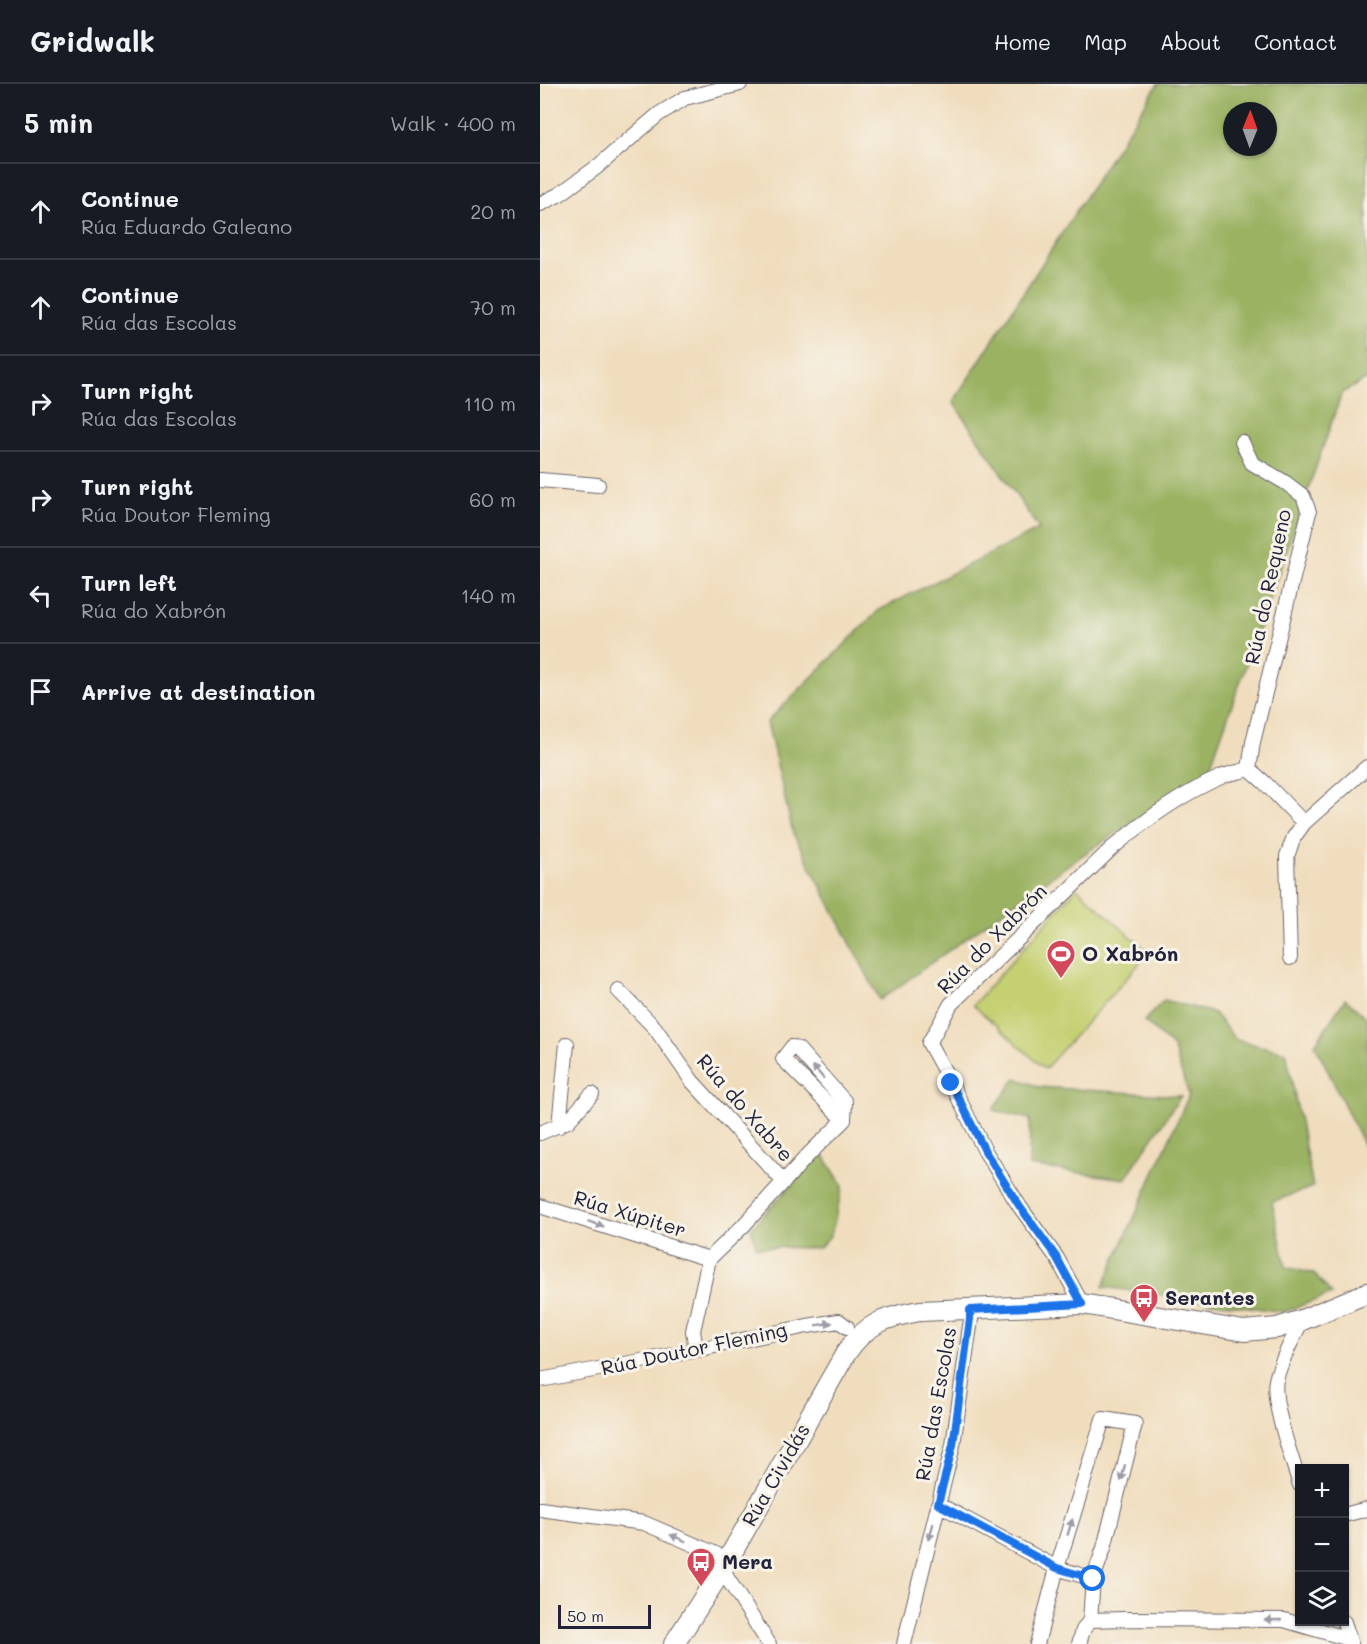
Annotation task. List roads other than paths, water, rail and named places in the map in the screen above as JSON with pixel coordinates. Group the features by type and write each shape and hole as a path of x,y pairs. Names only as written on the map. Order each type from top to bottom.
{"main road":[{"name":"Rúa Doutor Fleming","path":"858,1330 896,1316 920,1311 1082,1304 1244,1330 1277,1328 1367,1293"},
{"name":"Rúa Cividás","path":"674,1644 722,1570 858,1330"}],"street":[{"path":"540,204 560,194 597,167 660,114 685,98 740,84"},
{"name":"Rúa do Requeno","path":"1242,442 1252,463 1303,496 1309,512 1253,742 1249,769"},
{"path":"540,480 598,485"},
{"path":"1290,958 1287,856 1294,837 1304,823 1367,767"},
{"path":"1249,769 1304,823"},
{"name":"Rúa do Xabrón","path":"1082,1304 1057,1258 1020,1207 985,1151 929,1043 951,1004 1111,849 1184,796 1223,777 1249,769"},
{"name":"Rúa do Xabre","path":"618,990 655,1028 692,1081 784,1182 709,1259"},
{"path":"559,1126 567,1044"},
{"path":"784,1182 844,1120 845,1102 798,1049 792,1047 783,1059 844,1120"},
{"path":"540,1133 568,1121 592,1094"},
{"name":"Rúa Xúpiter","path":"540,1206 709,1259"},
{"path":"696,1349 693,1331 709,1259"},
{"name":"Rúa das Escolas","path":"904,1644 953,1445 970,1310"},
{"path":"1295,1471 1277,1408 1275,1383 1281,1364 1302,1320"},
{"name":"Rúa Doutor Fleming","path":"540,1380 807,1326 839,1321 858,1330"},
{"path":"1038,1644 1057,1568 1103,1419 1135,1424 1104,1548 1093,1579 1090,1620 1083,1630 1080,1644"},
{"name":"Rúa das Escolas","path":"938,1504 1057,1568 1093,1579"},
{"path":"540,1509 644,1523 716,1554 722,1570 769,1644"},
{"path":"1349,1514 1367,1509"},
{"path":"1090,1620 1284,1620 1350,1641"},
{"path":"1345,1626 1350,1641"}],"place":[{"name":"O Xabrón","path":"1061,980"},
{"name":"Serantes","path":"1144,1324"},
{"name":"Mera","path":"701,1588"}]}
